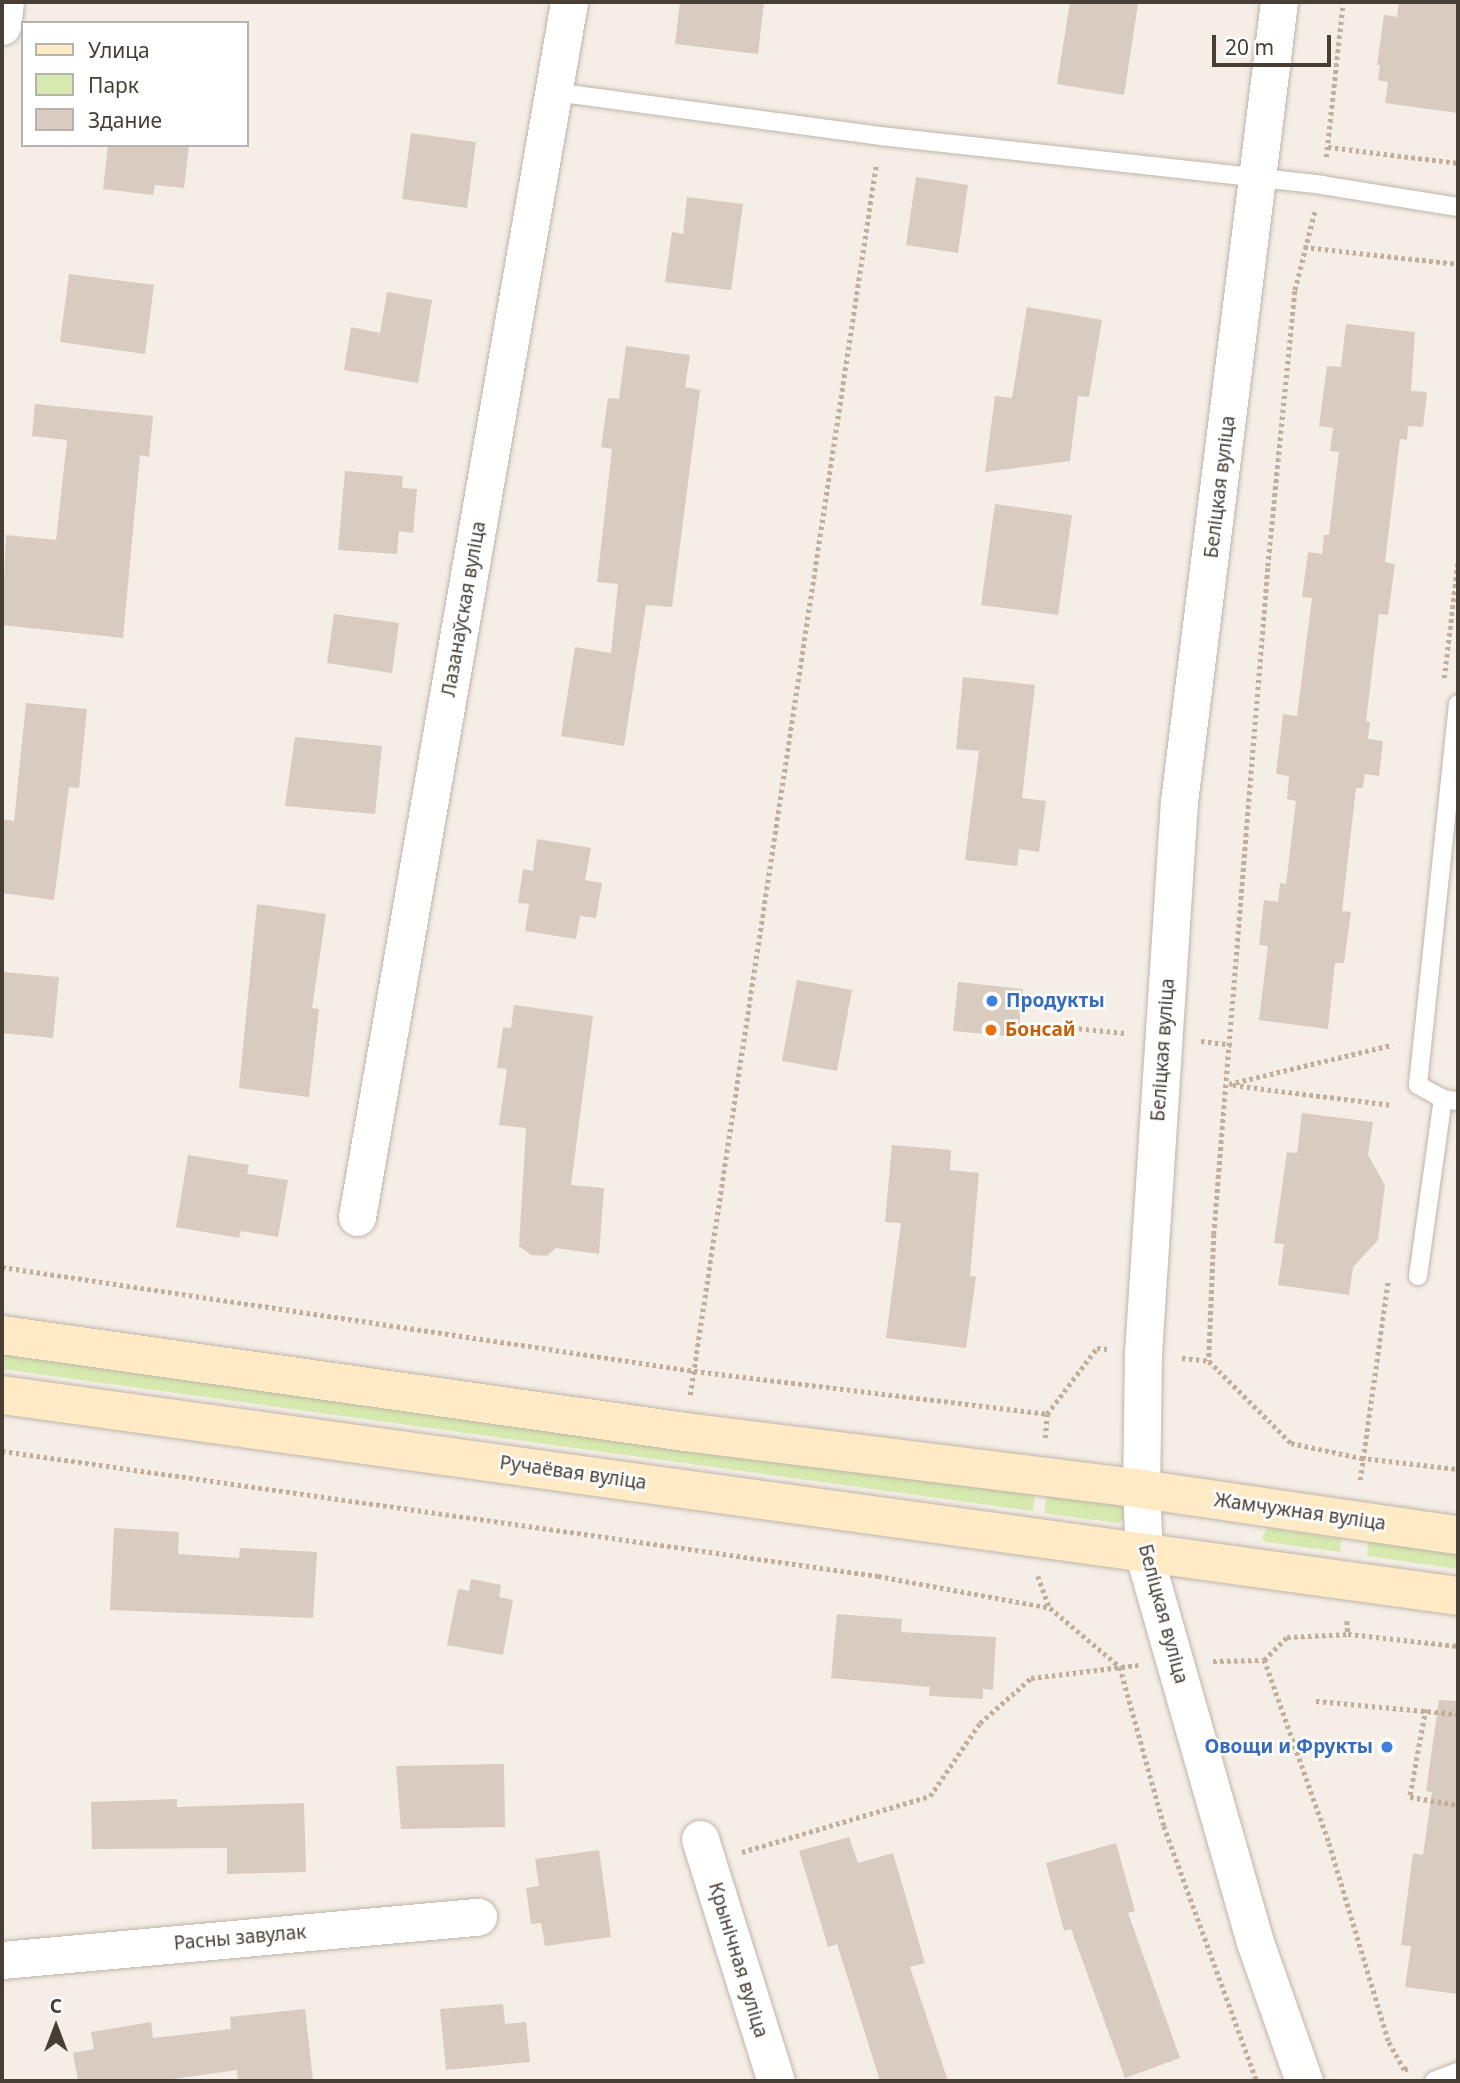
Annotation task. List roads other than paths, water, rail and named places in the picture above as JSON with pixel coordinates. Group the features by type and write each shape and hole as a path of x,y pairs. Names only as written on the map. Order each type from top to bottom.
{"main road":[{"path":"2,1335 685,1432 1141,1489"},
{"name":"Ручаёвая вуліца","path":"2,1395 1144,1555"},
{"name":"Жамчужная вуліца","path":"1141,1489 1458,1535"},
{"path":"1144,1555 1458,1596"}],"street":[{"path":"2,26 4,2"},
{"name":"Лазанаўская вуліца","path":"358,1217 569,2"},
{"name":"Беліцкая вуліца","path":"1279,2 1259,179 1179,801 1143,1353 1141,1489 1144,1555 1255,1942 1304,2081"},
{"name":"Крынічная вуліца","path":"704,1850 776,2081"},
{"name":"Расны завулак","path":"2,1960 478,1917"}],"lane":[{"path":"555,92 880,136 1259,179 1458,207"},
{"path":"1418,1276 1450,1100 1418,1085 1458,704"},
{"path":"1434,2081 1458,2072"}],"place":[{"name":"Продукты","path":"992,1001"},
{"name":"Бонсай","path":"991,1030"},
{"name":"Овощи и Фрукты","path":"1387,1747"}]}
